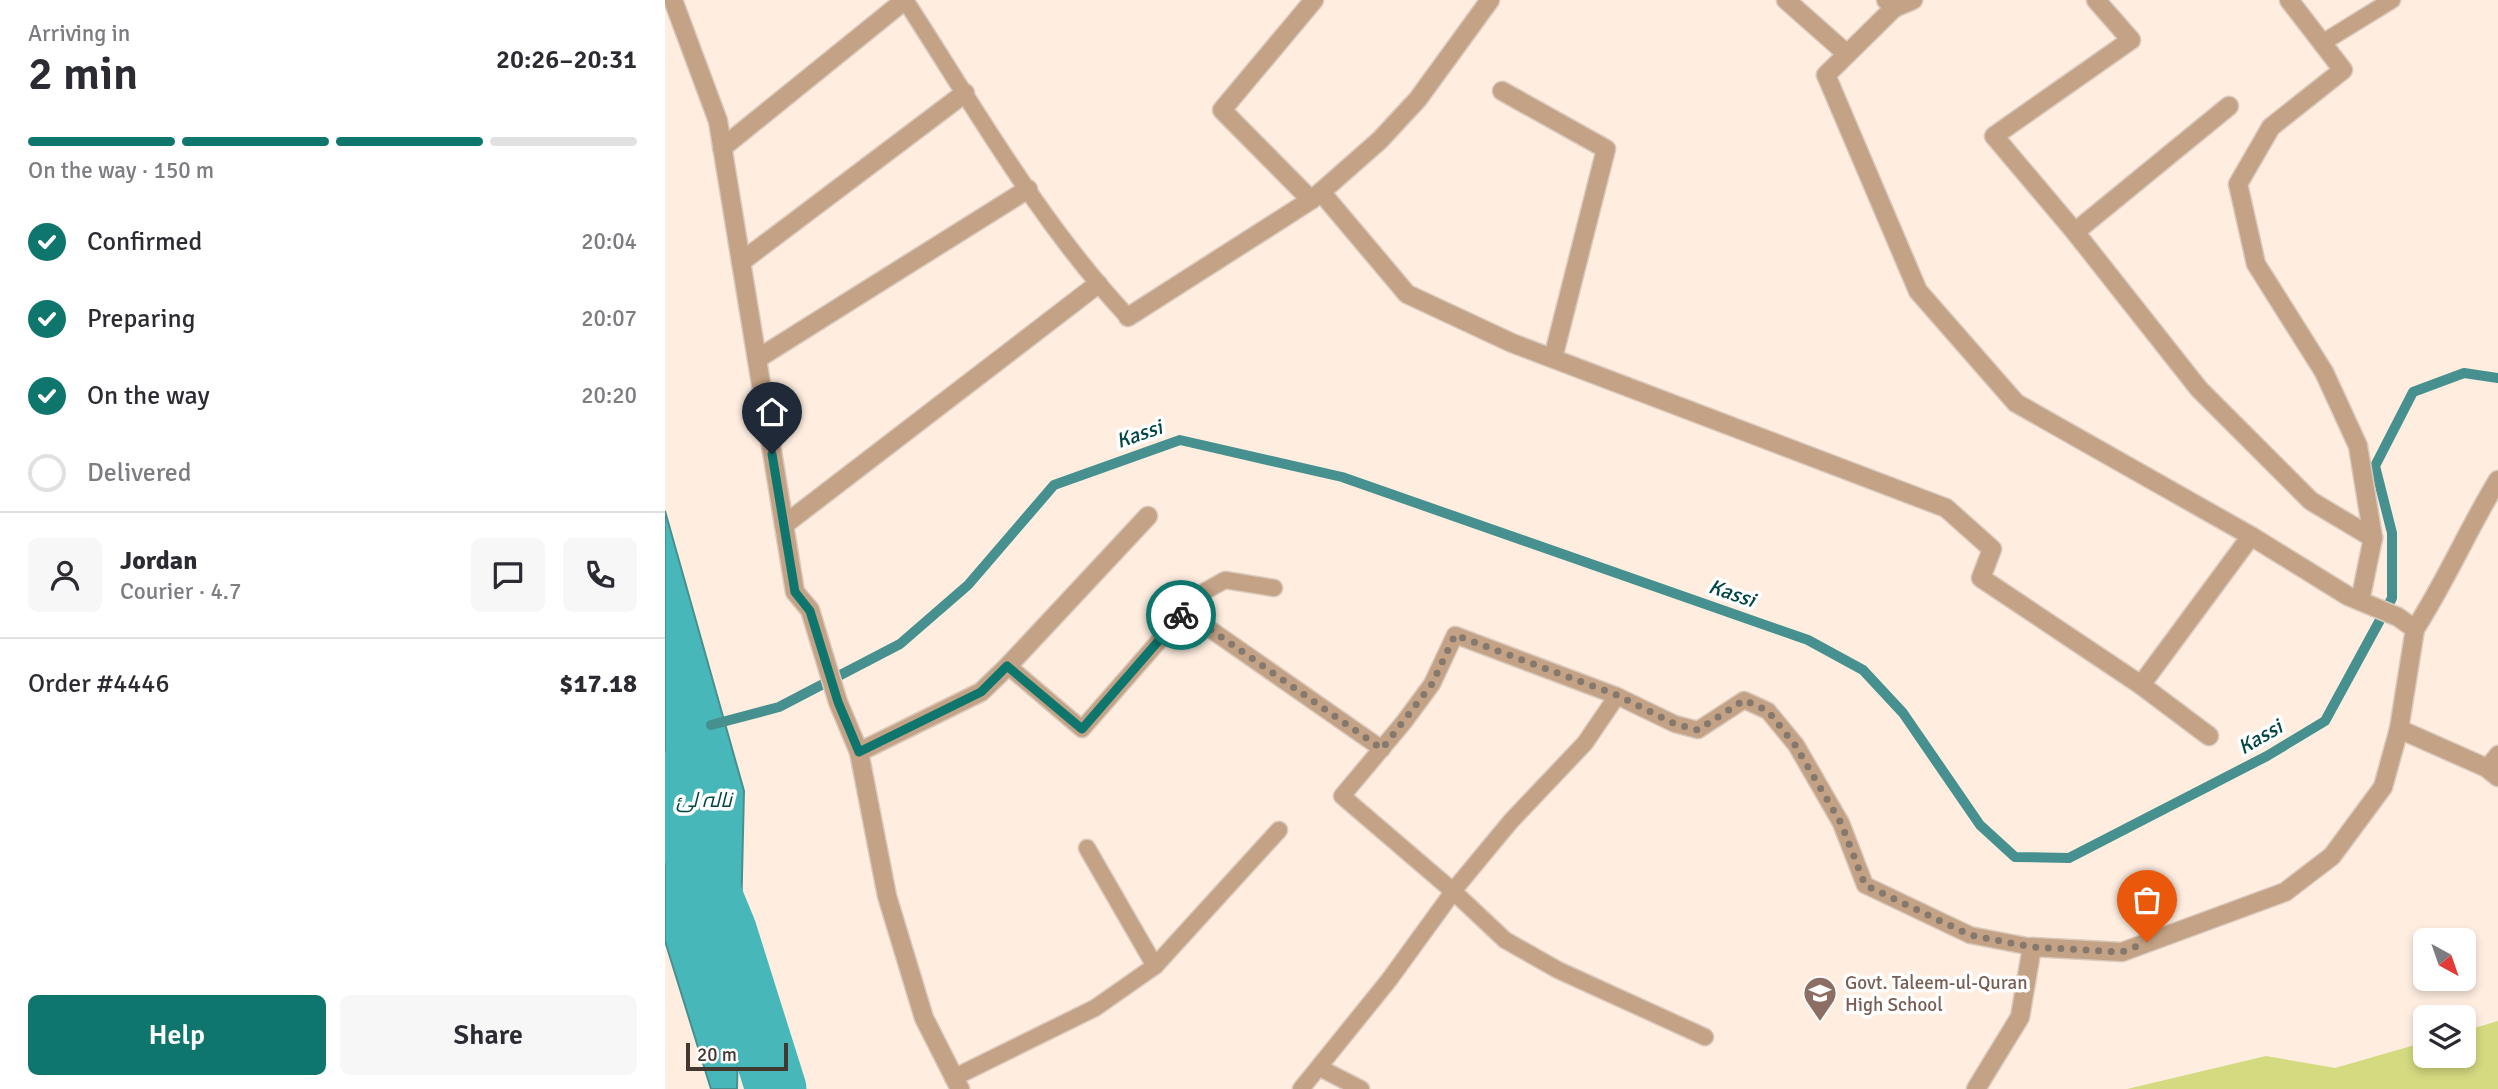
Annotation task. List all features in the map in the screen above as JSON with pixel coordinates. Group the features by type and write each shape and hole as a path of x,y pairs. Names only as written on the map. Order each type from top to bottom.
{"street":[{"path":"673,0 718,121 795,592 810,611 838,702 859,752 887,896 924,1018 956,1084"},
{"path":"722,148 905,0"},
{"path":"1314,0 1222,110 1316,196 1407,294 1512,342 1946,508 1992,550 1981,578 2141,685 2209,736"},
{"path":"1128,317 1316,196 1380,140 1417,99 1490,0"},
{"path":"1786,0 1847,54"},
{"path":"1913,0 1890,4 1826,75 1918,291 2017,403 2360,601 2398,617 2415,629"},
{"path":"2096,0 2131,40 1994,136 2075,232 2199,389 2311,501 2373,538"},
{"path":"2289,0 2343,70 2270,127 2238,184 2256,264 2324,372 2358,446 2373,538 2360,601"},
{"path":"1502,91 1606,149 1553,358"},
{"path":"741,262 965,93"},
{"path":"2075,232 2229,106"},
{"path":"757,359 1028,189"},
{"path":"784,525 1098,285"},
{"path":"1976,1089 2020,1017 2032,947 2122,952 2285,892 2332,856 2383,787 2399,729 2415,629 2439,591 2498,480"},
{"path":"859,752 981,692 1147,516"},
{"path":"2141,685 2251,536"},
{"path":"2399,729 2494,766"}],"lane":[{"path":"905,0 1028,189 1098,285 1128,317"},
{"path":"2322,43 2392,0"},
{"path":"1007,666 1082,729 1200,594 1225,580 1274,588"},
{"path":"1184,611 1382,749"},
{"path":"1705,1037 1558,970 1505,940 1454,892 1342,796 1432,684 1455,635 1617,695 1675,724 1698,730 1744,700 1768,711 1795,745 1841,823 1865,885 1970,935 2032,947"},
{"path":"1301,1089 1321,1068 1511,821 1585,743 1617,695"},
{"path":"956,1084 1095,1008 1155,966 1279,830"},
{"path":"1087,848 1155,966"},
{"path":"1321,1068 1361,1089"}],"green space":[{"path":"2498,1021 2498,1089 2127,1089 2266,1056 2335,1068 2413,1045 2413,1068 2476,1068 2476,1027"}],"water":[{"name":"نالہ لئ","path":"665,511 744,791 737,1089 711,1089 665,941"}],"waterway":[{"name":"Kassi","path":"711,725 779,707 900,644 968,585 1054,485 1180,440 1342,477 1808,640 1863,670 1903,713 1980,825 2015,857 2069,858 2267,756 2325,721 2392,598 2392,533 2375,466 2413,392 2464,373 2498,378"},
{"name":"نالہ لئ","path":"665,782 726,930 776,1089"}],"way so far":[{"path":"1181,615 1184,611 1382,749 1432,684 1455,635 1617,695 1675,724 1698,730 1744,700 1768,711 1795,745 1841,823 1865,885 1970,935 2032,947 2122,952 2147,942"}],"place":[{"name":"Govt. Taleem-ul-Quran High School","path":"1820,1023"}],"route":[{"path":"772,454 795,592 810,611 838,702 859,752 981,692 1007,666 1082,729 1181,615"}]}
